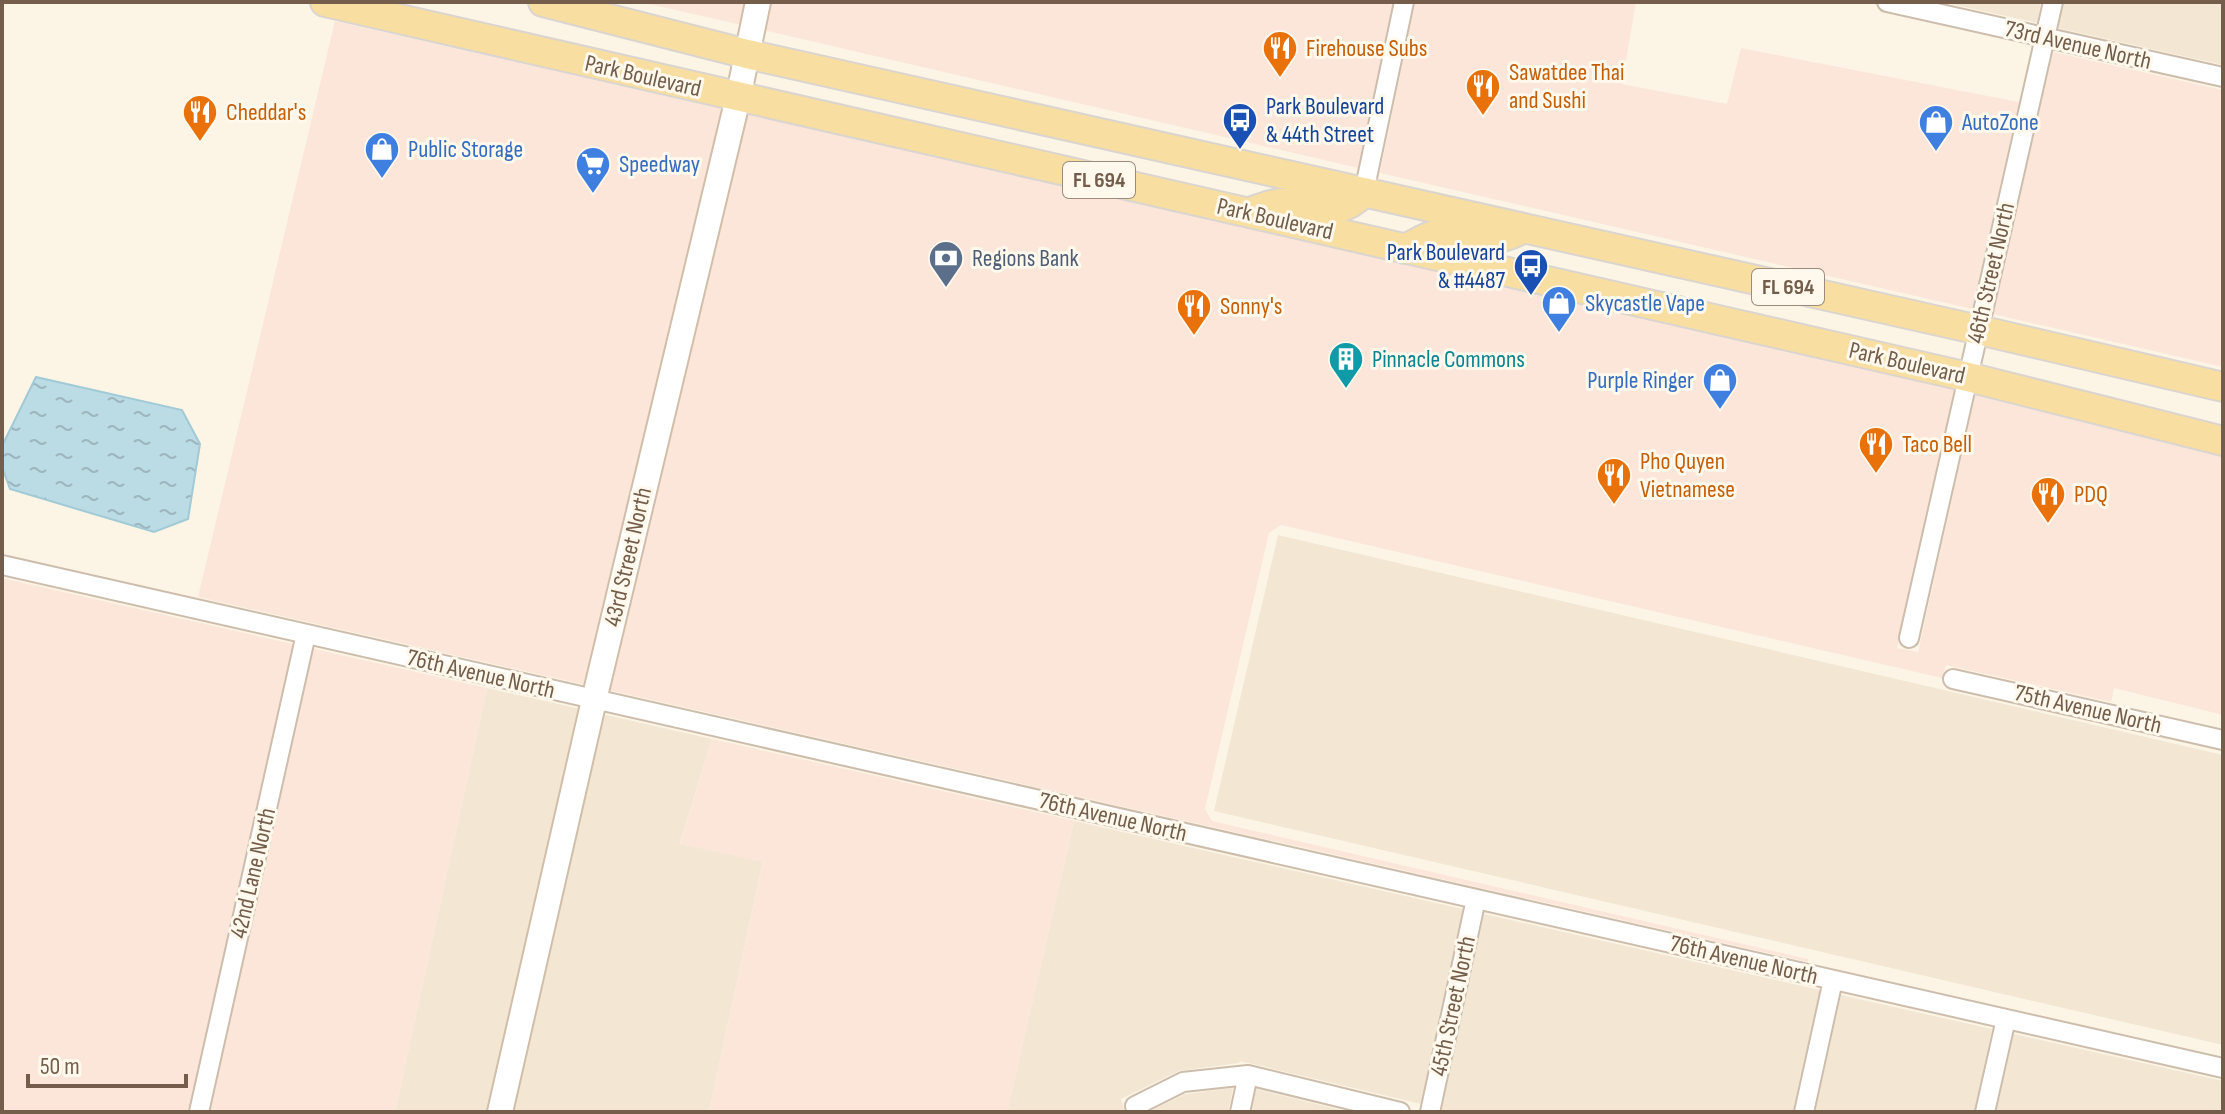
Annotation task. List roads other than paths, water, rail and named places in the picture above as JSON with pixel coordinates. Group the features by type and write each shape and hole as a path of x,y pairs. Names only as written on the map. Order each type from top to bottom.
{"main road":[{"name":"Park Boulevard","path":"325,2 1968,377 2223,441"},
{"name":"Park Boulevard","path":"543,2 747,54 2223,387"},
{"path":"1249,213 1273,204 1293,203 1315,209 1333,209 1352,205 1364,192"},
{"path":"1405,249 1434,235 1486,240 1507,238 1525,228"}],"street":[{"name":"43rd Street North","path":"500,1112 758,2"},
{"path":"1364,192 1404,2"},
{"name":"73rd Avenue North","path":"1887,2 2223,77"},
{"name":"46th Street North","path":"1909,638 2053,2"},
{"name":"76th Avenue North","path":"2,565 2223,1068"},
{"name":"42nd Lane North","path":"199,1112 306,634"},
{"name":"75th Avenue North","path":"1953,679 2223,740"},
{"name":"45th Street North","path":"1430,1112 1476,899"},
{"path":"1804,1112 1833,980"},
{"path":"1985,1112 2006,1019"},
{"path":"1135,1106 1183,1082 1248,1075 1400,1112"},
{"path":"1240,1112 1248,1075"}],"water":[{"path":"36,377 182,410 200,444 188,519 154,532 10,489 2,467 2,446"}],"place":[{"name":"Firehouse Subs","path":"1280,79"},
{"name":"Sawatdee Thai and Sushi","path":"1483,117"},
{"name":"Cheddar's","path":"200,143"},
{"name":"Park Boulevard & 44th Street","path":"1240,151"},
{"name":"AutoZone","path":"1936,153"},
{"name":"Public Storage","path":"382,180"},
{"name":"Speedway","path":"593,195"},
{"name":"Regions Bank","path":"946,289"},
{"name":"Park Boulevard & #4487","path":"1531,297"},
{"name":"Skycastle Vape","path":"1559,334"},
{"name":"Sonny's","path":"1194,337"},
{"name":"Pinnacle Commons","path":"1346,390"},
{"name":"Purple Ringer","path":"1720,411"},
{"name":"Taco Bell","path":"1876,475"},
{"name":"Pho Quyen Vietnamese","path":"1614,506"},
{"name":"PDQ","path":"2048,525"}]}
